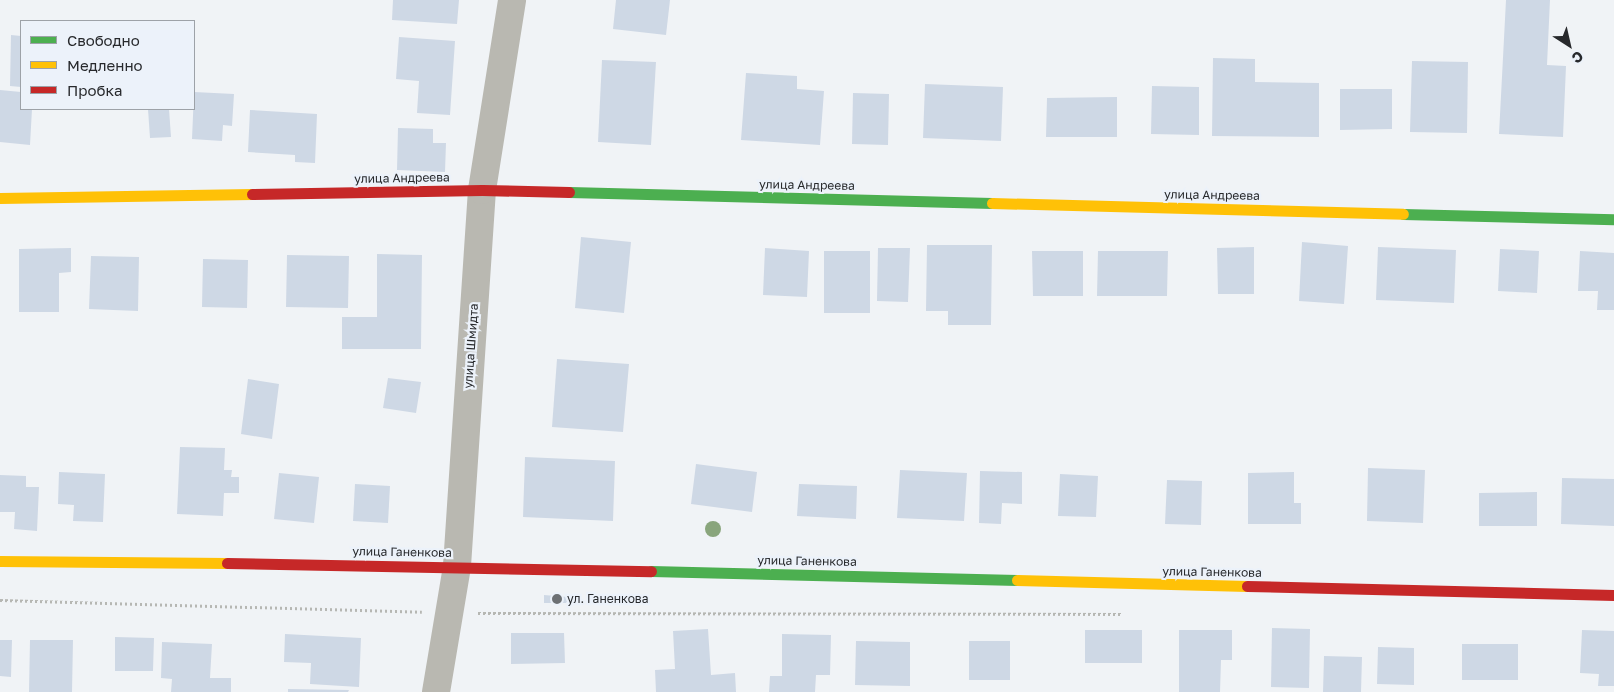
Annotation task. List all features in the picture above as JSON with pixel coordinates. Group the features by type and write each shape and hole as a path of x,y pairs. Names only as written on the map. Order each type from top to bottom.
{"street":[{"name":"улица Шмидта","path":"436,692 457,566 482,190 512,0"},
{"name":"улица Андреева","path":"0,198 482,190 1614,219"},
{"name":"улица Ганенкова","path":"0,561 457,566 1614,596"}],"path":[{"path":"0,600 449,612 1124,614"}],"building":[{"path":"393,0 459,0 457,24 392,20"},
{"path":"616,0 670,0 666,35 613,29"},
{"path":"1506,0 1550,0 1547,65 1566,66 1563,137 1499,134"},
{"path":"11,35 20,36 20,87 10,86"},
{"path":"399,37 455,41 450,115 417,113 419,81 396,79"},
{"path":"1213,58 1255,59 1255,82 1319,83 1319,137 1212,136"},
{"path":"602,60 656,62 651,145 598,142"},
{"path":"1412,61 1468,62 1467,133 1410,132"},
{"path":"746,73 797,76 797,89 824,91 820,145 741,140"},
{"path":"925,84 1003,87 1001,141 923,138"},
{"path":"1152,86 1199,87 1199,135 1151,134"},
{"path":"1340,89 1392,89 1392,129 1340,130"},
{"path":"0,90 20,92 20,110 32,110 30,145 0,142"},
{"path":"195,92 234,94 232,126 223,125 222,141 192,139"},
{"path":"853,93 889,94 888,145 852,144"},
{"path":"1117,97 1117,137 1046,137 1047,98"},
{"path":"148,110 169,110 171,137 150,138"},
{"path":"250,110 317,114 315,163 295,162 295,155 248,152"},
{"path":"398,128 433,129 433,143 446,143 445,172 397,170"},
{"path":"581,237 631,242 624,313 575,308"},
{"path":"1302,242 1348,246 1344,304 1299,301"},
{"path":"927,245 992,245 991,325 948,325 948,311 926,311"},
{"path":"1254,247 1254,294 1218,294 1217,248"},
{"path":"1378,247 1456,250 1454,303 1376,300"},
{"path":"71,248 71,272 59,273 59,312 19,312 19,249"},
{"path":"765,248 809,251 807,297 763,295"},
{"path":"878,248 910,248 908,302 877,301"},
{"path":"1500,249 1539,251 1537,293 1498,291"},
{"path":"824,251 870,251 870,313 824,313"},
{"path":"1032,251 1083,251 1083,296 1033,296"},
{"path":"1098,251 1168,251 1167,296 1097,296"},
{"path":"1580,251 1614,253 1614,310 1597,310 1598,291 1578,291"},
{"path":"377,254 422,255 421,349 342,349 342,317 377,317"},
{"path":"287,255 349,256 348,308 286,307"},
{"path":"91,256 139,257 138,311 89,309"},
{"path":"203,259 248,260 247,308 202,307"},
{"path":"557,359 629,364 623,432 552,427"},
{"path":"388,378 421,382 416,413 383,408"},
{"path":"248,379 279,384 272,439 241,434"},
{"path":"180,447 225,448 224,470 232,470 231,477 239,477 239,493 224,493 223,516 177,514"},
{"path":"525,457 615,461 613,521 523,517"},
{"path":"696,464 757,472 752,512 691,504"},
{"path":"1368,468 1425,470 1423,523 1367,521"},
{"path":"900,470 967,473 964,521 897,518"},
{"path":"980,471 1022,472 1022,504 1002,503 1001,524 979,523"},
{"path":"59,472 105,474 103,522 73,521 74,505 58,504"},
{"path":"1294,472 1294,503 1301,503 1301,524 1248,524 1248,473"},
{"path":"279,473 319,477 314,523 274,519"},
{"path":"1060,474 1098,476 1096,517 1058,516"},
{"path":"0,475 26,476 26,487 39,487 37,531 14,529 15,512 0,512"},
{"path":"1562,478 1614,479 1614,526 1561,524"},
{"path":"1167,480 1202,481 1201,525 1165,524"},
{"path":"355,484 390,486 388,523 353,521"},
{"path":"799,484 857,486 856,519 797,516"},
{"path":"1537,492 1537,526 1479,526 1479,493"},
{"path":"544,595 568,597 567,603 544,603"},
{"path":"1272,628 1310,629 1309,688 1271,687"},
{"path":"708,629 711,675 735,673 736,692 656,692 655,670 675,669 673,631"},
{"path":"1085,630 1142,630 1142,663 1085,663"},
{"path":"1179,630 1232,630 1232,660 1221,660 1220,692 1179,692"},
{"path":"1582,630 1614,631 1614,686 1598,686 1599,674 1580,673"},
{"path":"511,633 564,633 565,663 511,664"},
{"path":"285,634 361,638 359,687 310,684 311,663 284,662"},
{"path":"782,634 831,635 830,675 816,675 815,692 769,692 770,676 782,676"},
{"path":"115,637 154,638 153,671 115,671"},
{"path":"0,640 12,640 11,677 0,676"},
{"path":"30,640 73,640 72,692 29,692"},
{"path":"856,641 910,642 910,686 855,685"},
{"path":"969,641 1010,641 1010,680 969,680"},
{"path":"162,642 212,644 210,678 231,678 231,692 171,692 172,679 161,678"},
{"path":"1462,644 1518,644 1518,680 1462,680"},
{"path":"1378,647 1414,648 1414,685 1377,684"},
{"path":"1324,656 1362,657 1361,692 1323,692"},
{"path":"288,689 349,690 348,692 288,692"}],"traffic: fast":[{"path":"569,192 992,203"},
{"path":"1403,214 1614,219"},
{"path":"651,571 1017,580"}],"traffic: slow":[{"path":"0,198 252,194"},
{"path":"992,203 1403,214"},
{"path":"0,561 227,563"},
{"path":"1017,580 1247,586"}],"traffic: jam":[{"path":"252,194 482,190 569,192"},
{"path":"227,563 651,571"},
{"path":"1247,586 1614,595"}],"place":[{"name":"ул. Ганенкова","path":"557,599"}]}
